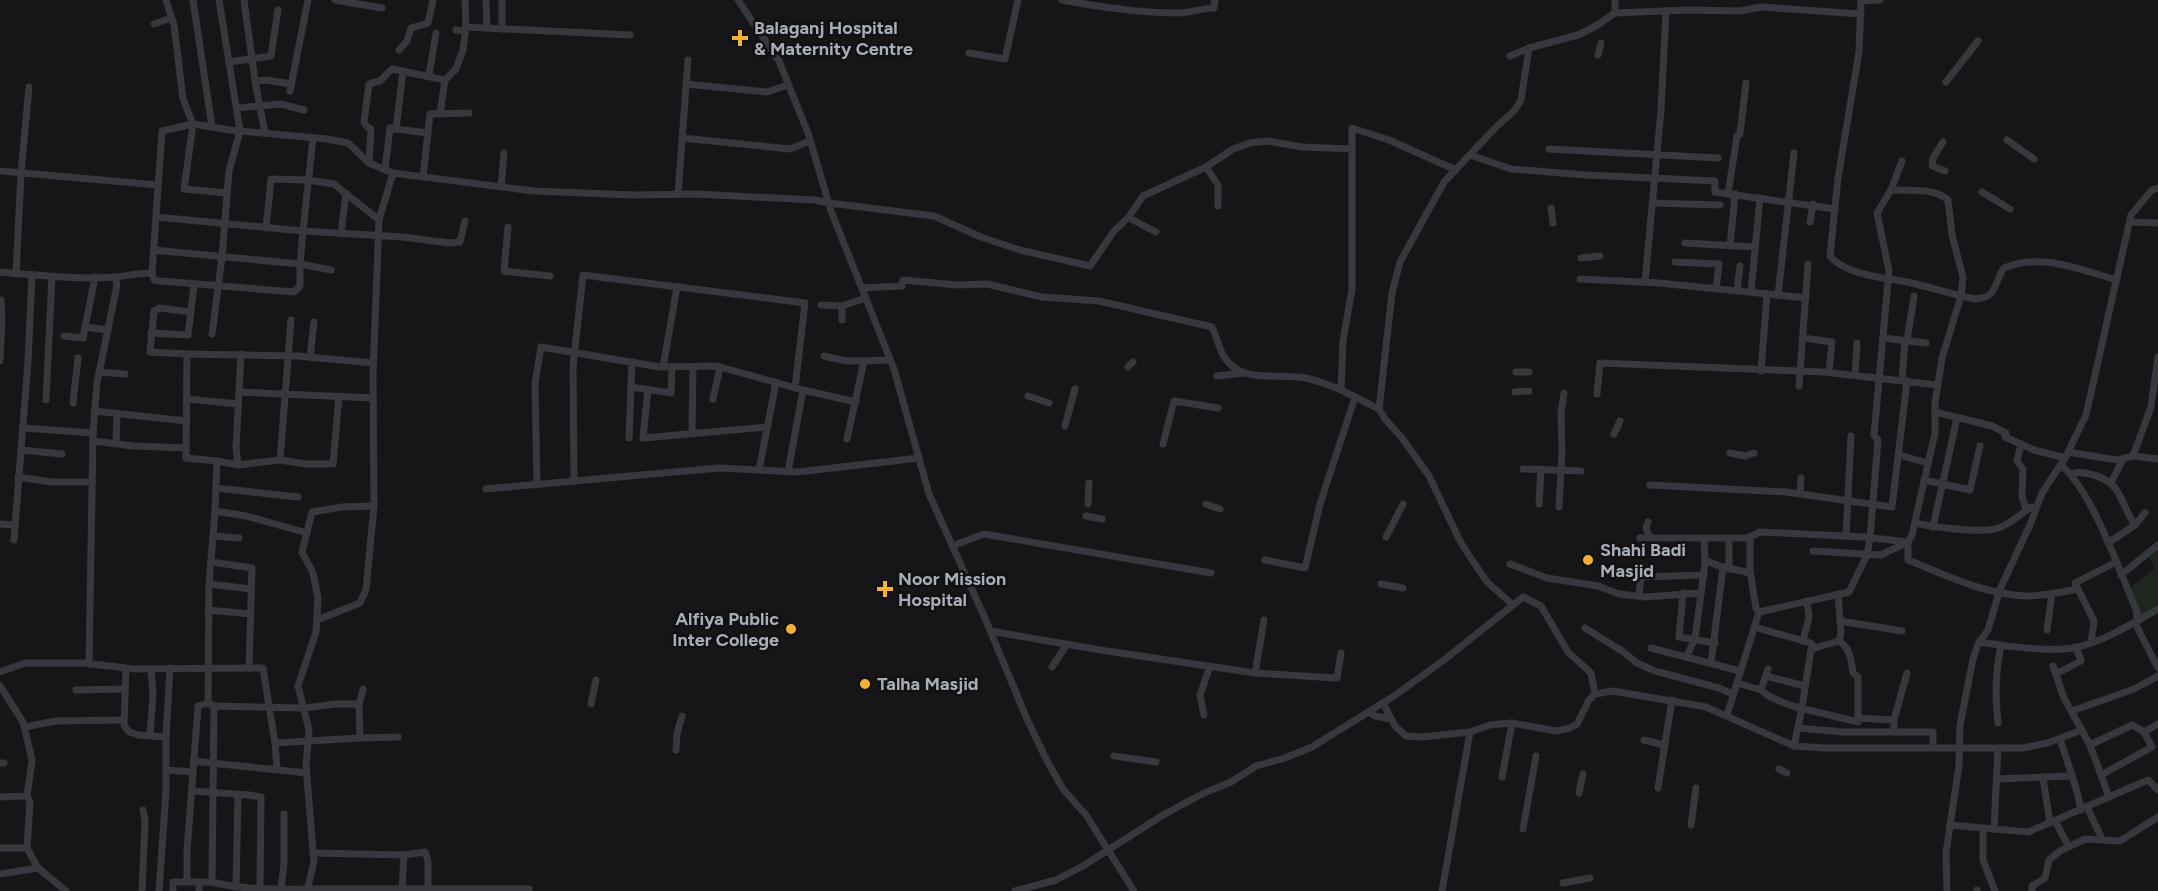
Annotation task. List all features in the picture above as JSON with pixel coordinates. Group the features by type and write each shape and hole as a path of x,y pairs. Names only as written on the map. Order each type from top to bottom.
{"street":[{"path":"166,0 171,18 183,99 192,124 184,189 227,193"},
{"path":"193,0 212,127"},
{"path":"212,334 222,257 229,171 240,131 219,0"},
{"path":"244,0 251,59 265,133"},
{"path":"255,81 266,80 290,88 308,0"},
{"path":"335,0 382,8"},
{"path":"399,50 407,41 411,28 428,23 433,0"},
{"path":"440,114 445,80 456,69 464,50 465,0"},
{"path":"486,0 487,28"},
{"path":"502,0 502,29"},
{"path":"738,0 779,61 810,141 829,203 890,360 929,494 1027,719 1063,789 1086,815 1134,891"},
{"path":"969,53 1005,59 1018,0"},
{"path":"1062,0 1129,10 1176,13 1214,8 1215,0"},
{"path":"1615,0 1615,13"},
{"path":"1880,0 1861,1 1859,52 1838,178 1830,256 1835,262 1847,268 1975,300 1985,299 1992,295 2004,268 2034,261 2054,263 2117,280"},
{"path":"1510,56 1529,48 1578,35 1615,13 1740,10 1761,7 1861,14"},
{"path":"229,62 270,56 278,10"},
{"path":"1646,282 1666,11"},
{"path":"154,24 171,18"},
{"path":"456,30 487,28 630,35"},
{"path":"429,75 436,33"},
{"path":"1946,82 1978,41"},
{"path":"1598,55 1601,43"},
{"path":"1379,409 1392,293 1400,262 1444,182 1514,111 1521,100 1529,48"},
{"path":"678,194 688,60"},
{"path":"369,163 371,129 364,122 369,84 380,81 392,69 445,80"},
{"path":"396,129 403,71"},
{"path":"1730,246 1737,136 1740,134 1746,83"},
{"path":"686,84 766,92 788,85"},
{"path":"16,274 21,173 29,87"},
{"path":"237,108 281,104 304,110"},
{"path":"423,177 430,114 469,113"},
{"path":"313,138 300,264 300,286 294,292 154,280 153,250 162,131 192,124 240,131 313,138 348,143 369,163 389,172 423,177 545,191 814,200 934,216 981,237 1020,250 1090,266 1114,231 1128,218 1143,196 1206,167 1233,149 1250,143 1268,141 1302,147 1352,149"},
{"path":"317,620 360,603 366,590 374,506 373,363 378,237 379,220 389,172 390,128 428,133"},
{"path":"1341,390 1343,341 1352,289 1352,128 1389,141 1456,170"},
{"path":"682,138 790,149 810,141"},
{"path":"2007,140 2034,159"},
{"path":"1943,142 1933,158 1932,166 1945,171"},
{"path":"1549,149 1718,158"},
{"path":"501,186 504,153"},
{"path":"1778,295 1794,153"},
{"path":"1470,155 1511,169 1715,181 1715,192 1813,204 1835,209"},
{"path":"1759,612 1849,592 1867,555 1878,440 1874,435 1889,271 1877,213 1891,190 1902,161"},
{"path":"1206,167 1218,185 1218,206"},
{"path":"0,171 158,185"},
{"path":"266,228 272,179 308,180 334,184 379,220"},
{"path":"1947,891 1947,853 1960,726 1973,659 1979,642 1988,630 1999,591 2042,493 2066,455 2086,415 2131,215 2152,190 2158,188"},
{"path":"1891,190 1923,191 1942,195 1948,200 1952,235 1963,277 1961,296 1942,358 1935,412 1935,433 1915,523 1908,542 1908,560 1971,586 2026,596 2078,589"},
{"path":"1982,192 2010,209"},
{"path":"341,234 346,193"},
{"path":"1750,292 1760,198"},
{"path":"1653,202 1720,206"},
{"path":"1810,222 1813,204"},
{"path":"1551,208 1553,223"},
{"path":"156,217 303,231 404,237 449,243 460,242 465,221"},
{"path":"1133,220 1156,231"},
{"path":"2130,222 2158,223"},
{"path":"508,227 504,270 550,276"},
{"path":"1685,243 1755,247"},
{"path":"153,250 300,264 331,270"},
{"path":"1581,258 1599,256"},
{"path":"1675,262 1719,264 1716,289"},
{"path":"1799,386 1808,264"},
{"path":"1737,291 1740,266"},
{"path":"0,272 95,277 152,273"},
{"path":"14,540 28,362 32,275"},
{"path":"574,482 572,406 574,353 583,275 805,303 795,388"},
{"path":"46,400 52,276"},
{"path":"64,336 83,338 95,277"},
{"path":"88,664 94,411 99,372 117,285 115,277"},
{"path":"1580,279 1646,282 1806,298"},
{"path":"862,288 902,286 903,280 957,285 987,284 1042,297 1099,301 1212,327 1222,354 1228,362 1243,373"},
{"path":"152,333 188,335 194,285"},
{"path":"663,367 676,287"},
{"path":"1761,371 1767,294"},
{"path":"1650,485 1800,494 1892,507 1899,456 1906,341 1914,296"},
{"path":"821,305 842,306 866,297"},
{"path":"0,361 1,300"},
{"path":"842,306 842,320"},
{"path":"190,312 160,308 154,311 150,352 310,357 373,363"},
{"path":"280,460 291,320"},
{"path":"310,357 314,322"},
{"path":"85,327 108,330"},
{"path":"1803,338 1832,342 1829,372"},
{"path":"1883,338 1926,343"},
{"path":"1855,375 1857,343"},
{"path":"537,485 535,383 541,348 663,367 720,367 856,402"},
{"path":"187,354 186,458 238,465 280,460 306,464 333,464 339,396"},
{"path":"238,465 236,448 241,354"},
{"path":"824,356 846,361 890,360"},
{"path":"2133,456 2151,407 2158,357"},
{"path":"73,403 78,358"},
{"path":"847,439 864,361"},
{"path":"629,438 632,362"},
{"path":"1598,394 1600,363 1829,372 1938,385"},
{"path":"631,387 671,393 672,367"},
{"path":"692,434 693,367"},
{"path":"713,399 720,367"},
{"path":"99,372 125,374"},
{"path":"1516,372 1530,372"},
{"path":"1217,376 1243,373 1258,376 1294,376 1314,380 1341,390 1379,409 1429,476 1460,541 1487,582 1513,605"},
{"path":"759,470 776,382"},
{"path":"1065,426 1075,388"},
{"path":"648,390 643,438 768,427"},
{"path":"788,472 803,390"},
{"path":"1515,392 1529,391"},
{"path":"240,392 373,398"},
{"path":"1558,507 1561,413 1564,393"},
{"path":"1028,396 1049,403"},
{"path":"1265,560 1305,568 1320,504 1355,397"},
{"path":"187,399 238,404"},
{"path":"1163,444 1174,401 1218,408"},
{"path":"94,411 187,421"},
{"path":"1935,412 1992,426 2006,434 2005,437 2034,450 2117,460 2133,456 2158,459"},
{"path":"116,443 117,415"},
{"path":"1933,527 1957,418"},
{"path":"1614,434 1620,421"},
{"path":"23,428 93,437 133,446 186,448"},
{"path":"1846,536 1851,436"},
{"path":"2021,444 2017,461 2023,469 2022,496 2026,510"},
{"path":"1924,480 1970,490 1980,446"},
{"path":"21,450 62,454"},
{"path":"1730,453 1745,456 1754,453"},
{"path":"1899,456 1928,463"},
{"path":"486,489 719,468 788,472 919,458"},
{"path":"2111,483 2123,459"},
{"path":"212,882 214,765 207,667 209,584 217,461"},
{"path":"2060,465 2072,474 2108,543 2137,612 2136,625 2157,665"},
{"path":"1523,469 1581,471"},
{"path":"1539,504 1541,470"},
{"path":"2072,474 2078,472 2106,478 2116,488 2135,525"},
{"path":"18,477 51,482 93,482"},
{"path":"1800,494 1801,478"},
{"path":"1088,504 1089,483"},
{"path":"216,488 298,498"},
{"path":"1206,504 1220,509"},
{"path":"1386,537 1403,504"},
{"path":"307,890 314,862 307,773 309,730 298,686 316,632 318,598 313,573 302,552 312,512 342,507 374,506"},
{"path":"1915,523 1933,527 1994,529 2003,526 2031,507 2036,507"},
{"path":"215,510 307,533"},
{"path":"2108,543 2135,525 2145,513"},
{"path":"1086,516 1102,519"},
{"path":"1648,522 1646,528 1650,538"},
{"path":"0,524 15,525"},
{"path":"1640,538 1729,539 1750,537 1760,532 1846,536 1908,542"},
{"path":"952,546 984,534 1211,573"},
{"path":"213,536 239,538"},
{"path":"1750,537 1750,573 1756,608 1759,612"},
{"path":"1686,657 1695,639 1704,575 1704,539"},
{"path":"1711,663 1729,539"},
{"path":"1813,551 1881,555 1908,542"},
{"path":"2121,575 2158,545"},
{"path":"1705,560 1726,568 1750,573"},
{"path":"211,562 252,568 249,668"},
{"path":"2091,643 2094,621 2075,583 2116,562"},
{"path":"1510,564 1547,578 1598,586 1618,594 1639,596 1701,593"},
{"path":"1639,596 1641,577 1704,575"},
{"path":"209,584 251,589"},
{"path":"1381,584 1403,588"},
{"path":"1683,593 1679,637 1715,643"},
{"path":"2047,630 2052,593"},
{"path":"1838,594 1839,641"},
{"path":"1016,891 1056,880 1083,867 1163,815 1202,794 1231,782 1256,766 1312,747 1383,703 1444,660 1523,597 1541,606 1568,652 1591,674 1595,694"},
{"path":"1803,641 1809,617 1807,601"},
{"path":"1979,642 2001,646 2076,647 2091,643 2158,609"},
{"path":"208,610 251,614"},
{"path":"1727,714 1759,612"},
{"path":"1255,673 1264,620"},
{"path":"1840,621 1902,631"},
{"path":"1754,627 1811,643 1815,648"},
{"path":"1585,628 1637,663 1654,671 1719,688 1733,694"},
{"path":"990,631 1255,673 1337,678 1341,653"},
{"path":"1794,746 1811,649 1839,641"},
{"path":"1737,683 1761,690 1770,698 1858,722 1858,677 1853,673 1846,646 1839,641"},
{"path":"1052,667 1067,644"},
{"path":"1998,723 1995,686 2001,646"},
{"path":"2056,674 2081,661 2076,647"},
{"path":"1651,648 1740,671"},
{"path":"0,672 25,663 88,664 151,669 263,668 277,769"},
{"path":"1204,715 1200,696 1210,666"},
{"path":"2053,666 2064,698 2090,745 2109,797"},
{"path":"126,668 123,720 129,732 166,737"},
{"path":"159,891 170,668"},
{"path":"150,735 153,695 151,669"},
{"path":"1761,690 1767,672 1805,686"},
{"path":"1894,732 1894,720 1907,673"},
{"path":"2073,711 2126,692 2158,676"},
{"path":"591,704 596,680"},
{"path":"0,686 24,726 32,760 27,796 30,802 27,848 38,868 66,891"},
{"path":"76,690 124,689"},
{"path":"360,738 359,704 363,689"},
{"path":"1383,703 1395,726 1406,736 1421,737 1470,732 1490,725 1512,723 1556,731 1570,728 1577,724 1589,700 1595,694 1613,691 1707,706 1794,746 2023,748 2060,739 2082,730"},
{"path":"1658,788 1672,700"},
{"path":"187,882 187,851 198,706 211,704 304,708 359,704"},
{"path":"1368,712 1391,719"},
{"path":"676,750 682,716"},
{"path":"1858,718 1894,720"},
{"path":"24,726 56,722 123,720"},
{"path":"1502,777 1512,723"},
{"path":"2144,732 2158,724"},
{"path":"2090,745 2132,725 2144,732 2152,747 2101,775"},
{"path":"1570,728 1579,732"},
{"path":"1798,728 1843,732 1933,732 1933,747"},
{"path":"1442,891 1470,732"},
{"path":"275,743 398,737"},
{"path":"2060,739 2084,808 2102,838"},
{"path":"1644,740 1664,745"},
{"path":"1994,829 1998,748"},
{"path":"1114,756 1156,762"},
{"path":"1523,829 1536,756"},
{"path":"193,761 307,773"},
{"path":"1779,769 1787,773"},
{"path":"166,770 193,772"},
{"path":"1579,793 1583,774"},
{"path":"1997,778 2071,776"},
{"path":"2043,778 2053,822 2068,847"},
{"path":"1950,825 2028,832 2148,780 2158,790"},
{"path":"1691,825 1696,788"},
{"path":"192,791 261,797 260,889"},
{"path":"236,887 238,795"},
{"path":"0,797 27,796"},
{"path":"142,891 145,821 143,810"},
{"path":"281,889 284,864 284,814"},
{"path":"2032,891 2032,886 2045,878 2049,860 2068,847 2085,838 2120,841 2158,817"},
{"path":"1983,828 1983,860 1995,891"},
{"path":"0,848 27,848"},
{"path":"313,853 404,855 421,852 427,854 428,890"},
{"path":"402,890 404,855"},
{"path":"0,874 38,868"},
{"path":"1563,883 1590,878"},
{"path":"173,891 172,882 212,882 224,889 236,887 307,890 529,889 529,891"},
{"path":"199,882 199,891"}],"shaded area":[{"path":"2158,549 2158,607 2139,618 2131,587 2154,569 2150,557"}],"place":[{"name":"Balaganj Hospital & Maternity Centre","path":"740,38"},
{"name":"Shahi Badi Masjid","path":"1588,560"},
{"name":"Noor Mission Hospital","path":"885,589"},
{"name":"Alfiya Public Inter College","path":"791,629"},
{"name":"Talha Masjid","path":"865,684"}]}
